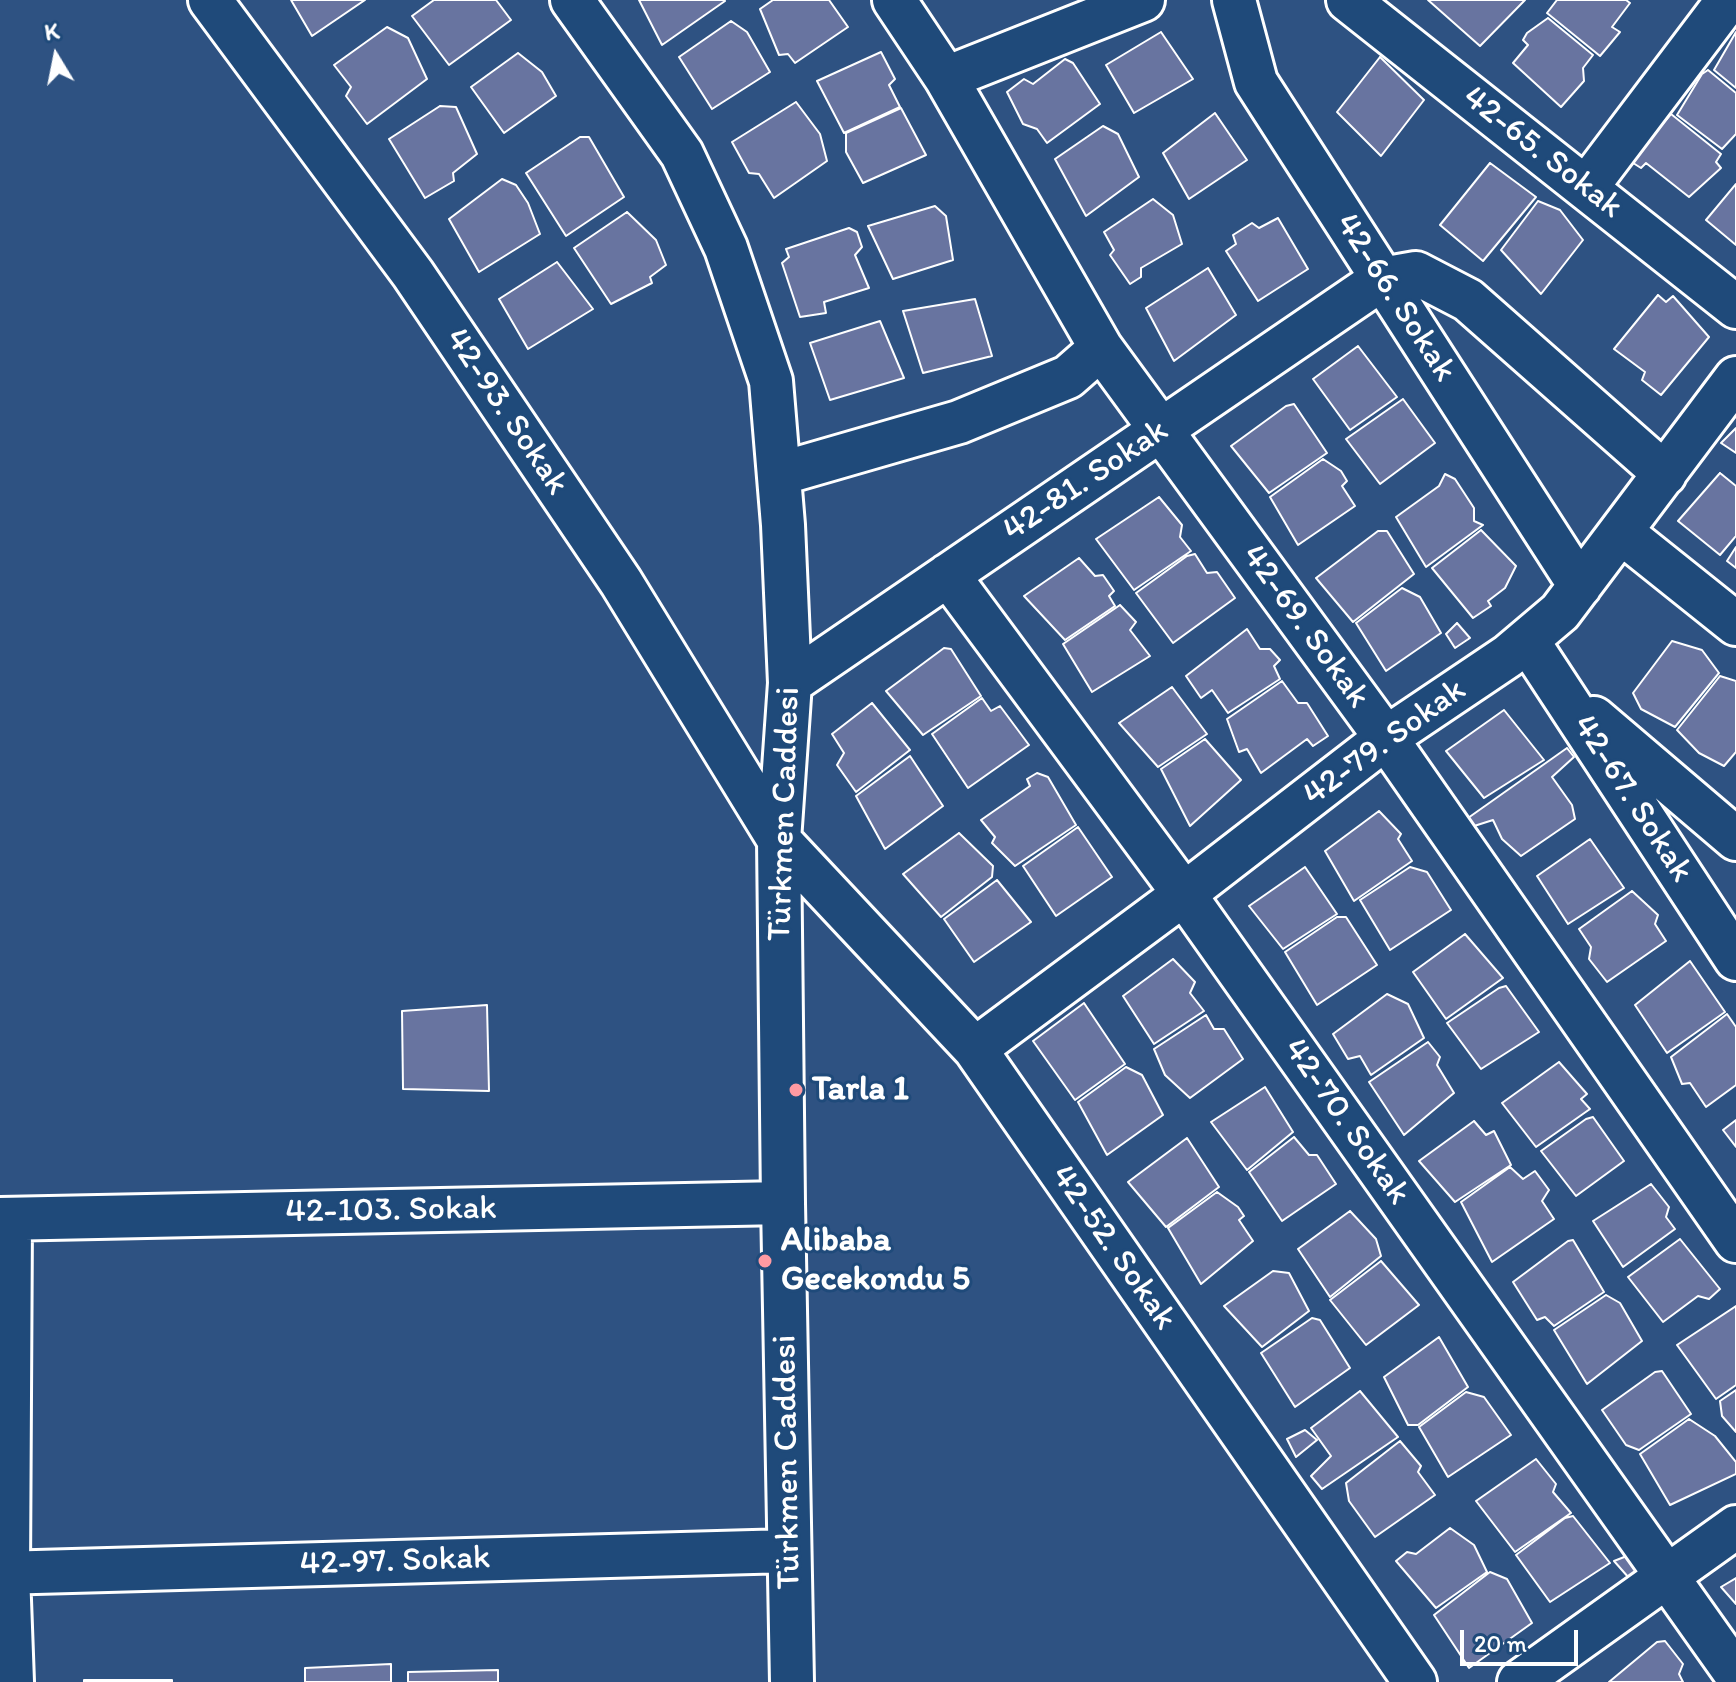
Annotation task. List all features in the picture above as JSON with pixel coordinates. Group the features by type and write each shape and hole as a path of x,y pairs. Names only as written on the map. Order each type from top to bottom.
{"street":[{"name":"42-93. Sokak","path":"210,0 430,300 621,582 779,840"},
{"name":"Türkmen Caddesi","path":"572,0 682,154 726,248 771,381 790,683 779,840 792,1682"},
{"name":"42-69. Sokak","path":"894,0 946,78 1101,348 1386,738 1736,1241"},
{"path":"946,78 1143,0"},
{"name":"42-66. Sokak","path":"1234,0 1256,82 1580,586"},
{"path":"1586,188 1728,0"},
{"name":"42-65. Sokak","path":"1364,5 1736,307"},
{"path":"1382,279 1416,273 1468,300 1665,474"},
{"name":"42-81. Sokak","path":"790,683 1382,279"},
{"path":"779,474 959,422 1068,377 1101,348"},
{"name":"42-79. Sokak","path":"975,1049 1184,894 1386,738 1508,656 1560,612 1736,378"},
{"path":"1621,532 1736,624"},
{"name":"42-70. Sokak","path":"948,575 1184,894 1736,1674"},
{"name":"42-67. Sokak","path":"1527,640 1736,959"},
{"path":"1559,688 1736,839"},
{"name":"42-52. Sokak","path":"779,840 975,1049 1415,1682"},
{"name":"42-103. Sokak","path":"5,1219 783,1203"},
{"path":"5,1219 4,1573 12,1682"},
{"path":"1519,1682 1736,1527"},
{"name":"42-97. Sokak","path":"4,1573 789,1551"}],"building":[{"path":"291,0 365,0 312,36"},
{"path":"434,0 496,0 511,20 449,65 412,16"},
{"path":"639,0 724,0 725,1 662,45"},
{"path":"773,0 829,0 848,27 795,63 788,54 779,55 760,9"},
{"path":"1428,0 1525,0 1480,46"},
{"path":"1557,0 1626,0 1630,3 1612,27 1620,32 1600,56 1547,13"},
{"path":"1548,18 1593,55 1583,68 1584,81 1561,107 1513,63 1528,45 1523,40 1527,33"},
{"path":"731,21 747,32 770,72 712,109 679,57"},
{"path":"387,27 408,38 427,79 367,124 346,96 351,87 334,65"},
{"path":"1161,32 1193,79 1134,113 1106,65"},
{"path":"1736,32 1736,88 1714,70"},
{"path":"881,52 895,79 889,85 900,107 844,133 817,81"},
{"path":"518,53 542,72 556,96 504,133 471,87"},
{"path":"1380,57 1424,100 1381,156 1337,112"},
{"path":"1065,59 1073,63 1100,104 1047,143 1037,129 1023,124 1007,92 1024,79 1033,84"},
{"path":"1708,70 1736,93 1736,134 1722,149 1677,115 1702,74"},
{"path":"796,102 820,134 827,161 774,198 759,174 749,173 732,142"},
{"path":"440,106 456,107 477,154 453,173 454,181 425,198 389,139"},
{"path":"901,108 926,155 863,183 846,152 846,133"},
{"path":"1215,113 1247,160 1189,199 1163,153"},
{"path":"1671,114 1721,154 1716,162 1721,168 1689,197 1646,163 1641,168 1630,161"},
{"path":"1103,126 1118,134 1139,177 1086,216 1055,159"},
{"path":"580,137 589,137 624,197 566,236 526,173"},
{"path":"1490,163 1536,197 1483,261 1440,225"},
{"path":"502,179 516,185 528,203 540,234 479,272 449,219"},
{"path":"1736,184 1736,245 1706,220"},
{"path":"1153,199 1173,215 1182,244 1141,268 1141,277 1130,284 1110,255 1114,250 1104,232"},
{"path":"1538,201 1560,210 1583,240 1541,294 1501,250"},
{"path":"935,206 946,216 953,260 893,279 868,226"},
{"path":"627,212 656,240 666,265 650,277 652,283 611,304 574,248"},
{"path":"1278,218 1308,269 1258,301 1226,251 1236,244 1233,235 1252,223 1259,228"},
{"path":"849,228 857,232 862,247 855,255 869,288 824,302 826,313 800,317 782,263 789,257 786,249"},
{"path":"557,262 593,309 528,349 499,299"},
{"path":"1208,268 1236,315 1174,361 1146,308"},
{"path":"1658,295 1666,302 1673,296 1709,337 1661,395 1642,380 1645,372 1614,349"},
{"path":"975,299 992,356 923,373 903,311"},
{"path":"880,321 904,378 830,400 810,343"},
{"path":"1358,346 1397,397 1350,430 1313,379"},
{"path":"1403,399 1435,443 1380,484 1346,439"},
{"path":"1294,404 1327,453 1269,493 1231,446 1286,406"},
{"path":"1736,428 1736,453 1721,443"},
{"path":"1323,459 1341,471 1347,481 1342,486 1355,506 1298,545 1270,497"},
{"path":"1720,473 1736,486 1736,536 1720,555 1678,521"},
{"path":"1445,474 1455,479 1474,508 1474,521 1483,525 1426,567 1396,517 1439,486"},
{"path":"1159,497 1182,525 1180,537 1191,551 1134,590 1096,539"},
{"path":"1481,530 1516,566 1505,588 1488,601 1491,606 1473,618 1432,568"},
{"path":"1378,531 1387,531 1414,574 1353,622 1316,578"},
{"path":"1736,547 1736,568 1727,561"},
{"path":"1195,554 1207,573 1217,572 1235,598 1173,643 1136,593 1187,556"},
{"path":"1079,558 1095,576 1103,575 1114,591 1109,596 1115,606 1065,640 1024,596"},
{"path":"1402,588 1420,597 1441,633 1386,671 1356,623"},
{"path":"1120,605 1136,622 1130,630 1150,656 1092,692 1063,644"},
{"path":"1457,623 1470,638 1455,648 1446,634"},
{"path":"1247,629 1260,649 1270,649 1280,660 1274,666 1280,679 1228,713 1212,690 1201,698 1186,676"},
{"path":"1672,641 1702,650 1719,673 1675,727 1641,709 1633,693"},
{"path":"944,648 951,649 981,696 923,735 886,691"},
{"path":"1720,676 1736,681 1736,752 1724,766 1699,753 1677,730"},
{"path":"1282,681 1298,703 1307,703 1328,736 1313,746 1307,739 1261,773 1247,749 1239,752 1227,719"},
{"path":"1172,687 1207,734 1158,767 1119,723"},
{"path":"982,698 991,711 1000,706 1029,745 968,788 932,734"},
{"path":"872,703 910,750 856,792 837,765 844,753 832,734"},
{"path":"1504,710 1544,760 1484,798 1446,751"},
{"path":"1205,739 1241,780 1190,826 1161,769"},
{"path":"1567,748 1574,757 1552,777 1572,805 1575,819 1521,856 1502,839 1493,820 1471,827 1468,818"},
{"path":"910,756 943,806 885,849 856,796"},
{"path":"1037,773 1048,777 1076,825 1015,866 992,843 995,837 981,820 1030,786 1027,779"},
{"path":"1379,811 1401,834 1398,839 1412,861 1354,901 1325,851"},
{"path":"1078,827 1112,877 1056,916 1023,866"},
{"path":"959,833 993,866 992,877 941,917 903,874"},
{"path":"1590,839 1624,888 1568,924 1537,876"},
{"path":"1305,867 1337,914 1283,949 1249,906"},
{"path":"1410,867 1427,872 1451,910 1390,950 1360,900"},
{"path":"997,880 1031,922 974,962 944,919"},
{"path":"1632,891 1658,915 1655,924 1666,941 1607,982 1589,959 1591,947 1579,929"},
{"path":"1337,917 1346,917 1377,965 1317,1005 1285,952"},
{"path":"1465,934 1503,978 1446,1019 1413,972"},
{"path":"1173,959 1195,982 1190,993 1204,1011 1154,1044 1123,996"},
{"path":"1690,961 1725,1012 1667,1053 1635,1005"},
{"path":"1506,986 1539,1032 1481,1069 1447,1023"},
{"path":"1387,994 1408,1004 1424,1038 1371,1075 1360,1056 1348,1059 1333,1034"},
{"path":"1084,1003 1125,1064 1075,1100 1033,1041"},
{"path":"487,1005 489,1091 403,1089 402,1011"},
{"path":"1727,1014 1736,1027 1736,1085 1706,1107 1690,1083 1682,1084 1671,1057"},
{"path":"1206,1015 1214,1029 1224,1029 1243,1059 1190,1098 1165,1075 1154,1049"},
{"path":"1428,1042 1440,1057 1437,1065 1454,1093 1404,1135 1369,1082"},
{"path":"1559,1062 1587,1094 1581,1099 1590,1109 1536,1147 1502,1103"},
{"path":"1126,1067 1142,1075 1163,1115 1107,1155 1078,1102"},
{"path":"1265,1087 1293,1132 1247,1170 1211,1122"},
{"path":"1593,1117 1624,1161 1576,1196 1541,1151"},
{"path":"1736,1120 1736,1147 1723,1130"},
{"path":"1474,1121 1486,1135 1494,1131 1511,1165 1455,1202 1419,1161"},
{"path":"1294,1137 1309,1155 1317,1155 1336,1184 1282,1221 1249,1172"},
{"path":"1187,1138 1219,1187 1166,1227 1128,1182"},
{"path":"1510,1167 1523,1179 1535,1171 1549,1190 1542,1201 1554,1219 1492,1262 1461,1202"},
{"path":"1651,1184 1669,1207 1666,1217 1675,1229 1623,1267 1593,1221"},
{"path":"1217,1192 1238,1207 1244,1216 1239,1220 1253,1241 1201,1284 1168,1228"},
{"path":"1350,1211 1376,1239 1381,1256 1330,1297 1298,1249"},
{"path":"1680,1239 1720,1289 1709,1299 1698,1296 1663,1322 1628,1277"},
{"path":"1573,1240 1604,1292 1554,1326 1545,1317 1537,1320 1513,1282"},
{"path":"1381,1261 1419,1305 1366,1345 1330,1300"},
{"path":"1273,1271 1289,1273 1309,1311 1262,1347 1224,1306"},
{"path":"1606,1295 1620,1303 1642,1341 1587,1384 1554,1330"},
{"path":"1736,1306 1736,1385 1716,1399 1677,1345"},
{"path":"1312,1318 1320,1320 1350,1368 1295,1407 1261,1353"},
{"path":"1439,1337 1468,1387 1418,1425 1408,1425 1384,1377"},
{"path":"1662,1371 1691,1414 1639,1450 1626,1445 1602,1410 1655,1372"},
{"path":"1736,1390 1736,1432 1722,1416 1720,1401"},
{"path":"1360,1391 1398,1437 1322,1489 1311,1476 1331,1456 1311,1428"},
{"path":"1466,1392 1484,1397 1511,1435 1448,1477 1419,1427"},
{"path":"1689,1419 1715,1436 1736,1462 1736,1474 1670,1505 1640,1454"},
{"path":"1305,1430 1317,1440 1296,1457 1287,1439"},
{"path":"1400,1441 1421,1466 1418,1472 1435,1495 1375,1537 1349,1501 1346,1483"},
{"path":"1536,1459 1556,1484 1553,1492 1571,1513 1515,1552 1476,1501"},
{"path":"1573,1516 1610,1563 1550,1602 1516,1555 1565,1518"},
{"path":"1450,1528 1474,1545 1487,1572 1436,1608 1396,1561 1407,1552 1416,1554"},
{"path":"1637,1552 1646,1566 1629,1578 1614,1561"},
{"path":"1490,1572 1507,1579 1532,1623 1469,1668 1434,1615"},
{"path":"1736,1578 1736,1604 1721,1587"},
{"path":"1665,1641 1683,1664 1679,1674 1683,1682 1609,1682 1657,1642"},
{"path":"391,1664 391,1682 305,1682 305,1668"},
{"path":"498,1670 498,1682 408,1682 408,1672"},
{"path":"172,1680 172,1682 84,1682"}],"place":[{"name":"Tarla 1","path":"796,1090"},
{"name":"Alibaba Gecekondu 5","path":"765,1261"}]}
